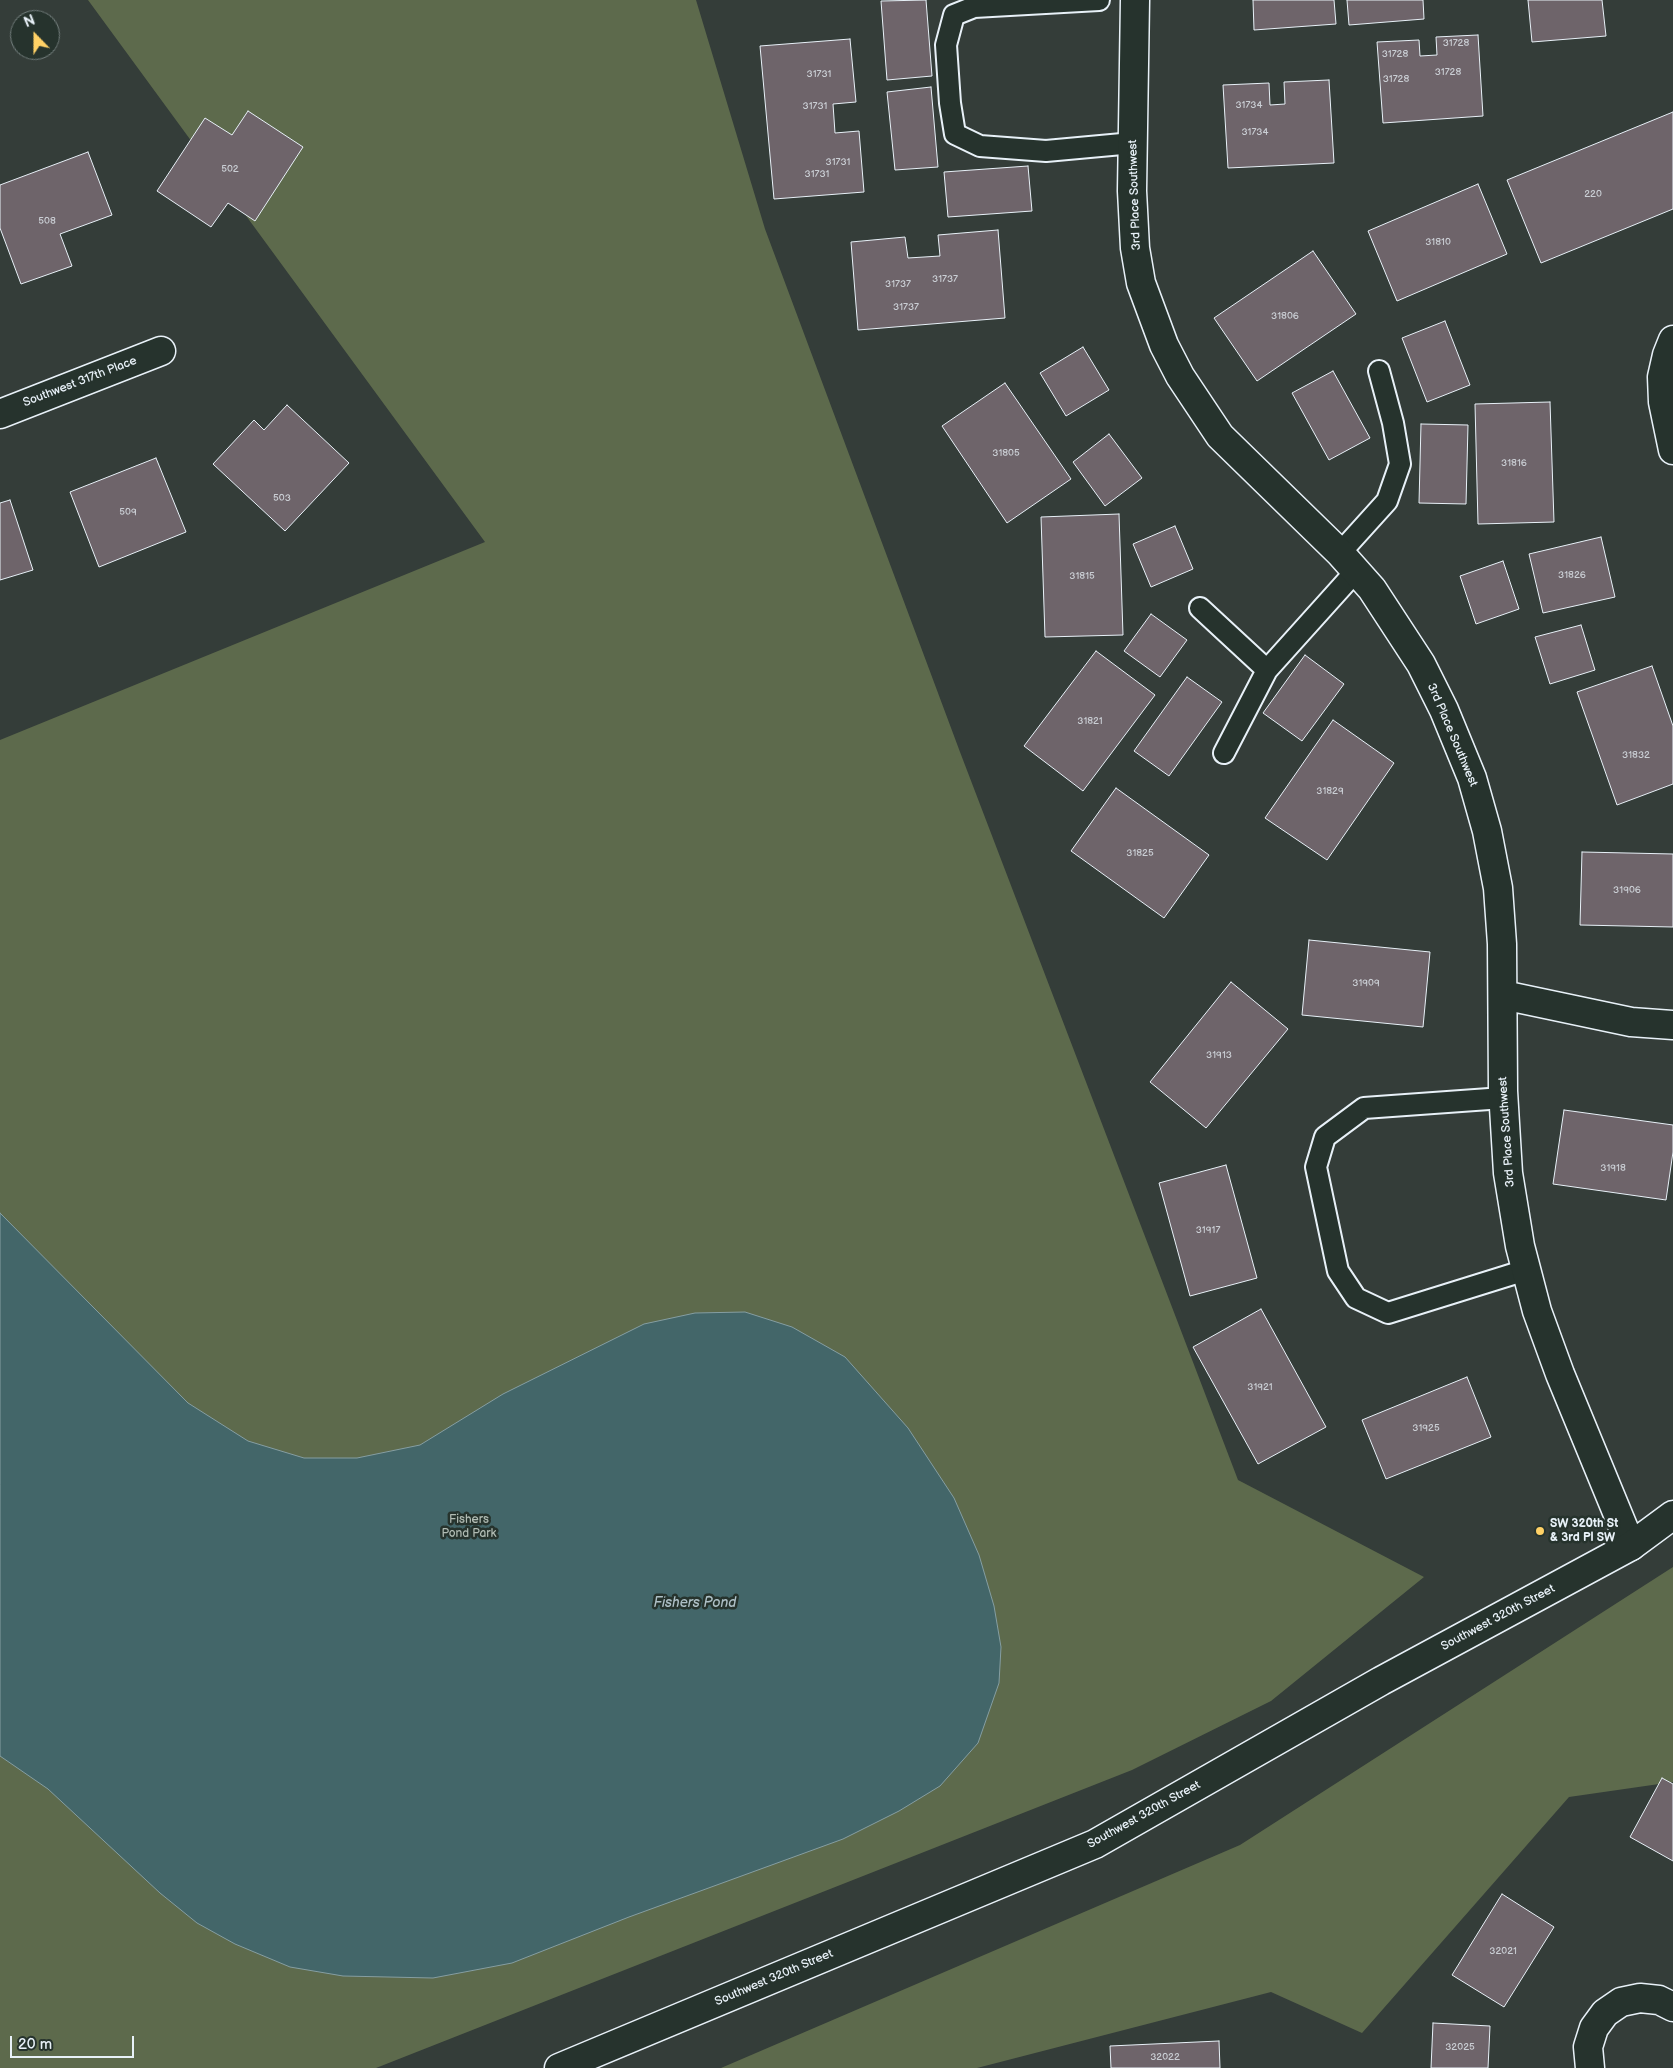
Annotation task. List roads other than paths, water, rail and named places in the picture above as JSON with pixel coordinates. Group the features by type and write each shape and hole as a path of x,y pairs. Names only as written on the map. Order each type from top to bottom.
{"street":[{"name":"3rd Place Southwest","path":"1135,0 1132,191 1135,248 1141,283 1164,345 1180,376 1220,436 1348,562 1398,626 1421,664 1444,710 1472,778 1487,831 1498,888 1502,944 1503,1098 1508,1173 1520,1246 1537,1311 1560,1374 1631,1546"},
{"path":"1673,340 1662,377 1663,402 1673,450"},
{"name":"Southwest 317th Place","path":"0,414 161,351"},
{"path":"1502,995 1631,1022 1673,1025"},
{"name":"Southwest 320th Street","path":"559,2068 1095,1844 1381,1681 1631,1546 1673,1514"},
{"path":"1590,2068 1588,2047 1594,2028 1605,2013 1621,2002 1640,1998 1659,2000 1673,2007"}],"lane":[{"path":"1099,0 974,7 954,15 946,45 950,103 955,134 980,146 1046,151 1133,143"},
{"path":"1224,753 1267,670 1348,562 1387,501 1400,464 1393,423 1379,371"},
{"path":"1200,608 1267,670"},
{"path":"1503,1098 1364,1108 1325,1137 1316,1167 1338,1272 1356,1298 1388,1313 1526,1270"}],"water":[{"name":"Fishers Pond","path":"0,1213 188,1403 248,1441 304,1458 357,1458 420,1445 503,1394 644,1324 695,1313 745,1312 792,1327 845,1357 908,1428 954,1498 979,1555 994,1606 1001,1647 999,1683 978,1743 940,1786 899,1811 843,1839 629,1917 512,1963 433,1978 343,1976 290,1967 235,1944 197,1923 160,1893 48,1789 0,1756"}],"place":[{"name":"SW 320th St & 3rd Pl SW","path":"1540,1531"}],"park label":[{"name":"Fishers Pond Park","path":"469,1527"}]}
